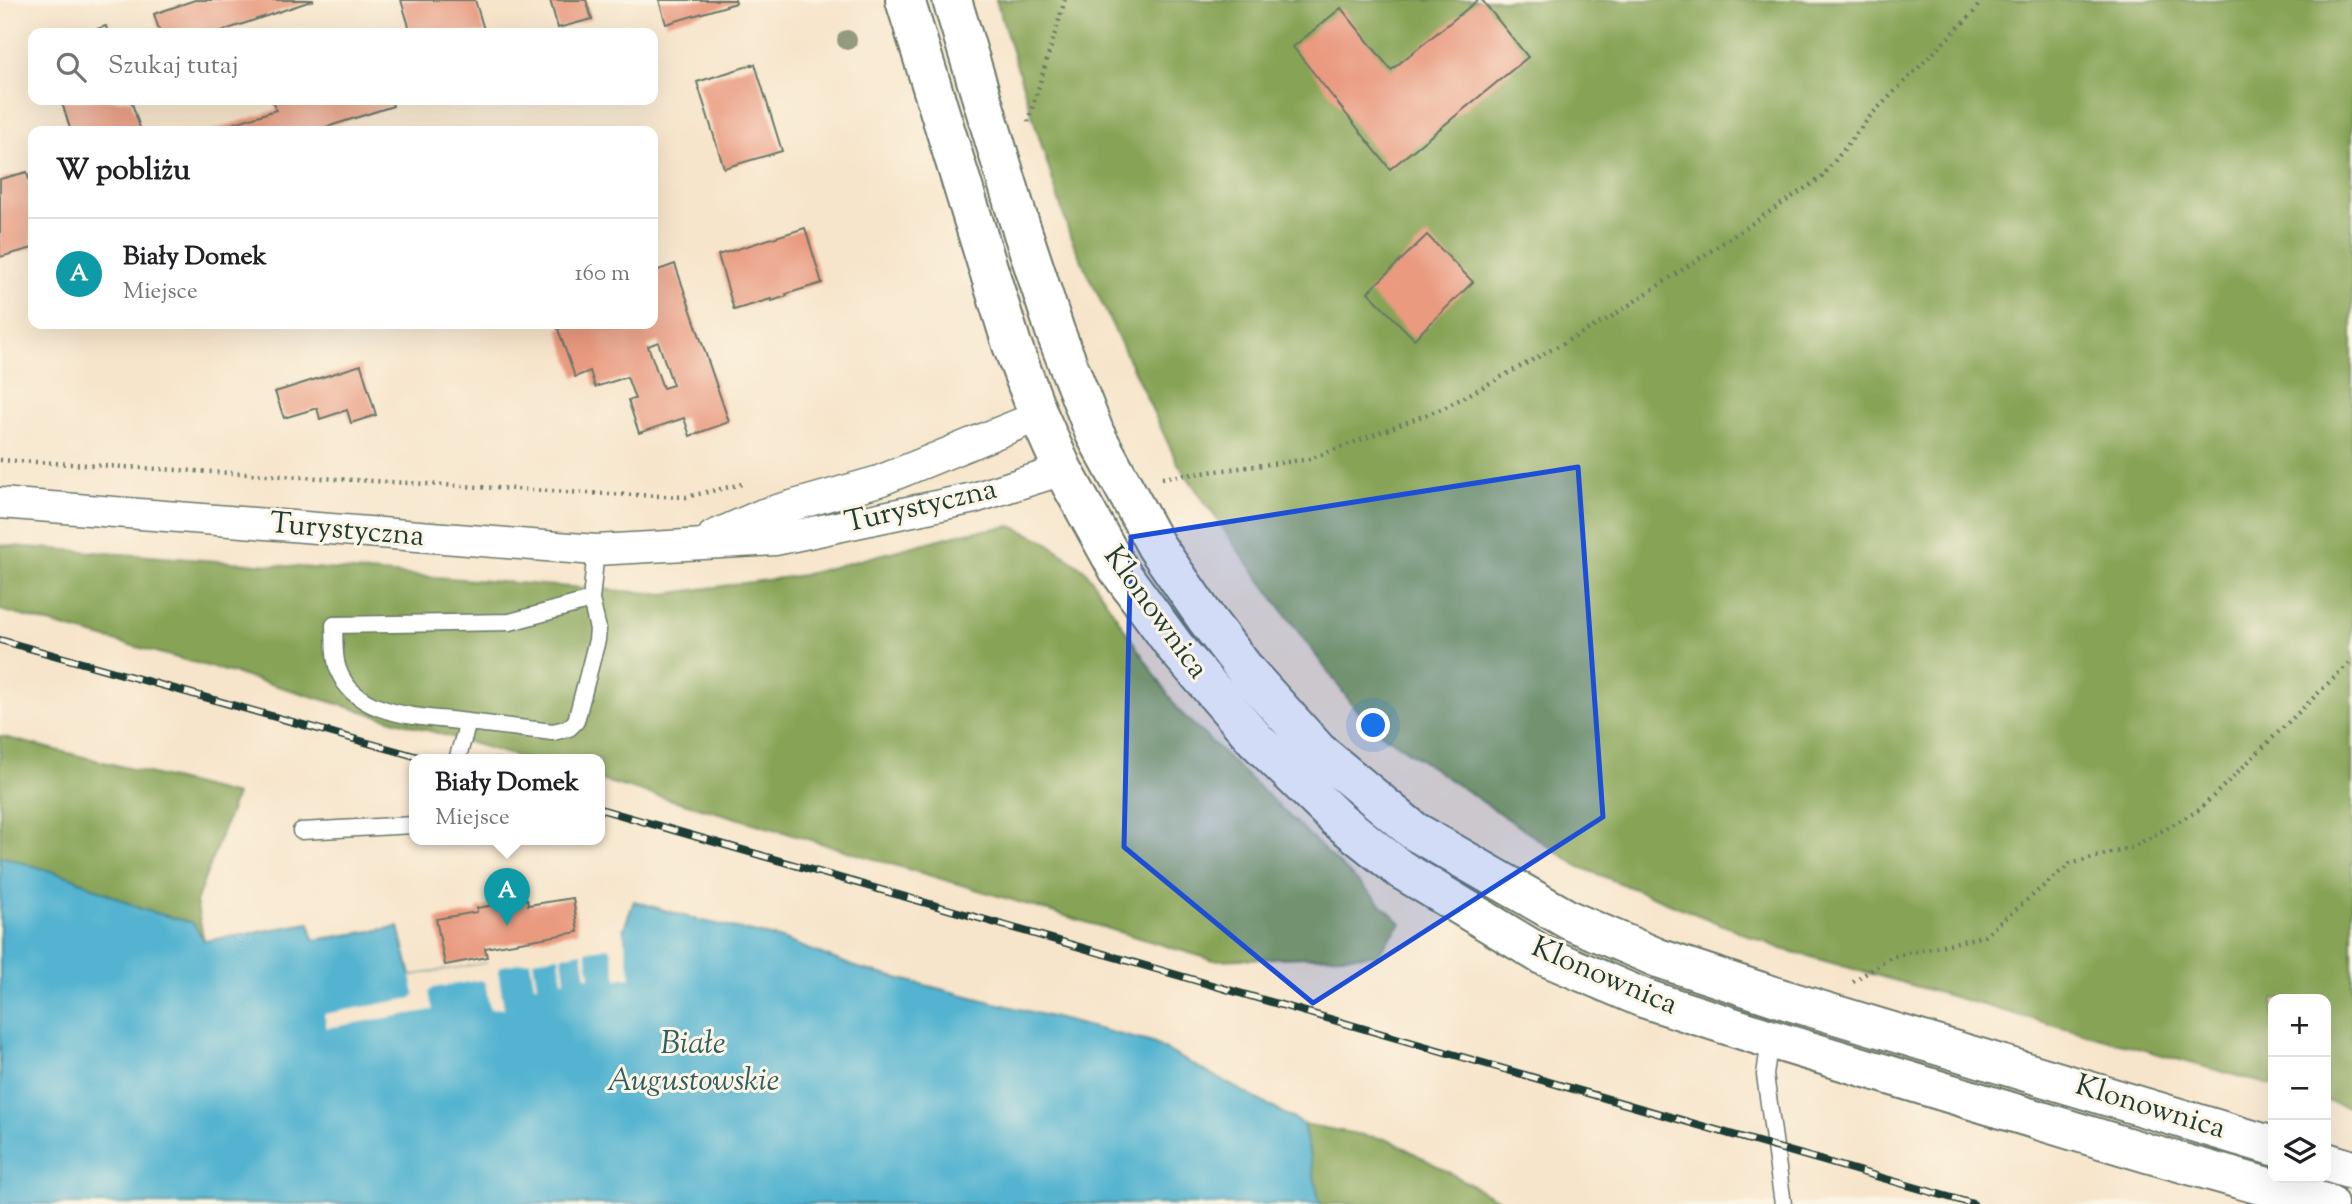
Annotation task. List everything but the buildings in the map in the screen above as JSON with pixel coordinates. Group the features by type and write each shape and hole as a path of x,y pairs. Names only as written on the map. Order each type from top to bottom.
{"main road":[{"name":"Klonownica","path":"905,0 1012,345 1063,470 1118,569 1176,648 1256,740 1336,818 1400,869 1542,955 1643,998 1769,1039 2147,1153 2328,1204"},
{"name":"Klonownica","path":"952,0 1055,331 1095,434 1156,546 1207,620 1247,672 1318,751 1414,831 1569,919 1658,958 1783,999 2268,1144"},
{"path":"1039,416 1095,434 1063,470"},
{"path":"1769,1039 1783,999"},
{"path":"2331,1164 2352,1170"}],"street":[{"name":"Turystyczna","path":"694,544 763,514 879,481 1039,416"},
{"name":"Turystyczna","path":"0,503 596,550 775,540 974,498 1063,470"}],"lane":[{"path":"591,600 510,622 334,625 336,666 343,682 354,695 398,713 553,732 569,728 576,721 597,640 598,629 591,600 596,550"},
{"path":"459,754 468,722"},
{"path":"301,831 409,825"},
{"path":"1769,1039 1765,1075 1783,1204"}],"path":[{"path":"1002,163 1025,132 1065,0"},
{"path":"1161,478 1310,459 1444,408 1608,319 1822,177 1871,115 1973,13 1982,0"},
{"path":"0,460 686,497 748,483"},
{"path":"1849,984 1891,957 1984,936 2070,864 2133,847 2199,810 2352,660"}],"highlighted area":[{"path":"1578,467 1603,817 1313,1003 1124,847 1131,537"}],"green space":[{"path":"996,0 2352,0 2352,1108 2331,1102 2331,994 2268,994 2268,1085 1782,949 1578,866 1366,723 1238,550 1177,462 1070,236"},
{"path":"1011,526 1044,540 1086,571 1179,711 1401,923 1377,955 1213,960 605,781 605,754 509,754 233,673 0,610 0,545 664,594 803,575 959,534"},
{"path":"0,736 236,795 196,902 204,941 193,923 141,909 71,877 0,856"},
{"path":"1303,1124 1390,1140 1506,1204 1320,1204"}],"water":[{"name":"Białe Augustowskie","path":"0,856 71,877 141,909 193,923 204,941 310,923 313,940 399,927 411,976 625,940 623,931 634,901 698,920 779,938 858,968 1153,1043 1303,1124 1320,1204 0,1204"}],"pier":[{"path":"620,931 623,931 631,977 617,979 608,947 586,951 590,977 586,977 582,952 562,956 565,980 562,981 559,956 533,960 537,985 534,985 530,961 502,966 498,970 504,1008 490,1009 485,983 481,980 433,988 429,992 433,1010 327,1028 324,1014 412,998 415,994 411,976 621,937"}],"railway":[{"path":"0,640 409,754"},
{"path":"605,810 1973,1204"}],"place":[{"name":"Biały Domek","path":"507,926"}]}
